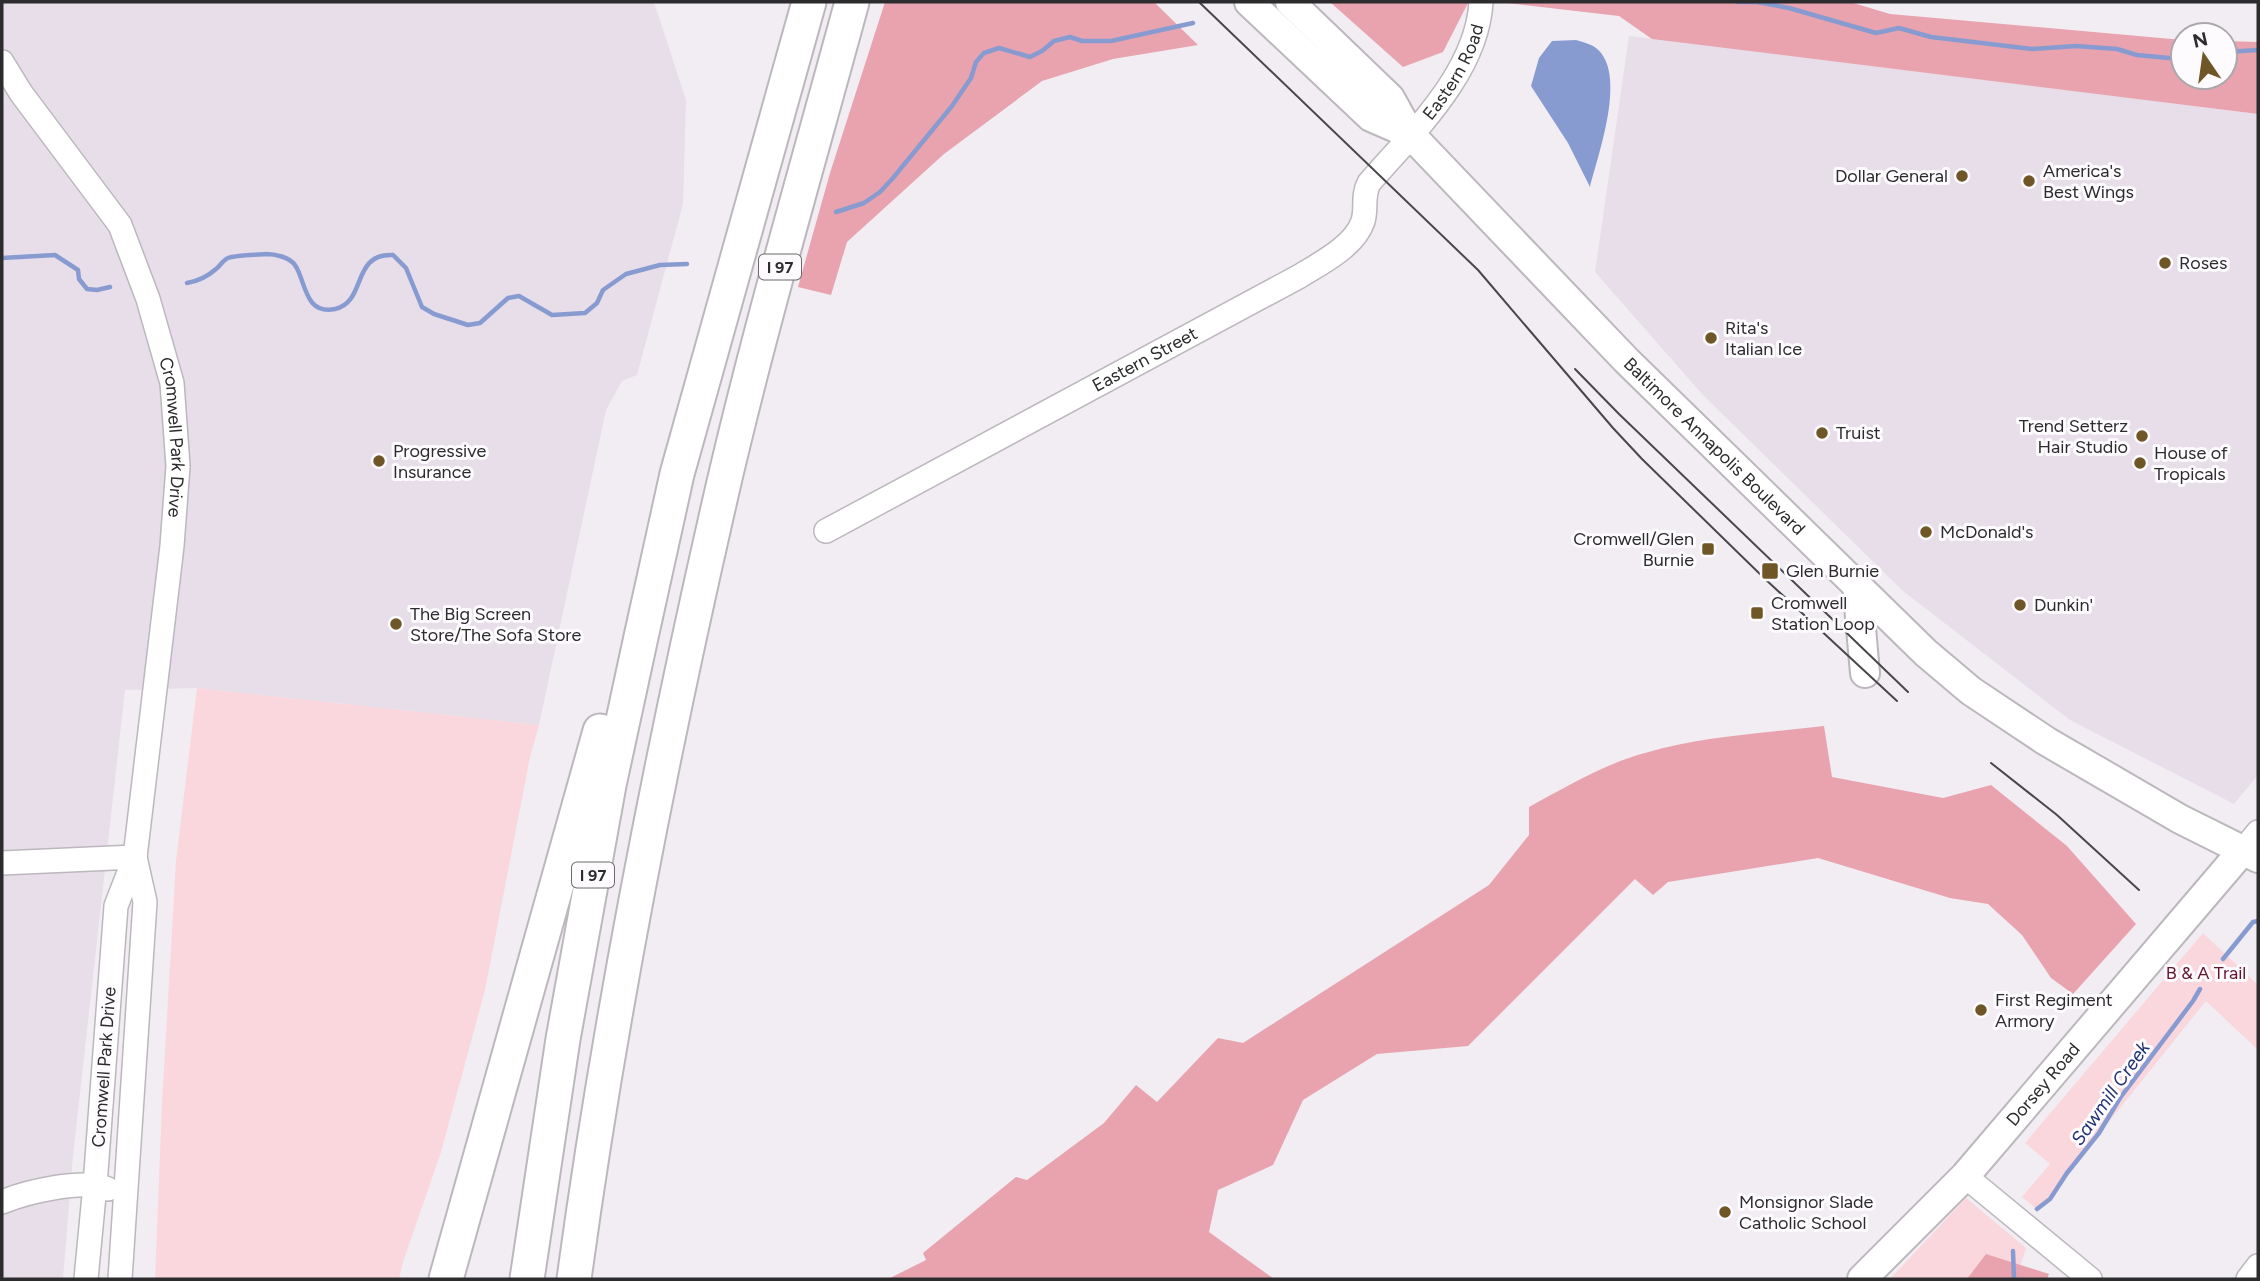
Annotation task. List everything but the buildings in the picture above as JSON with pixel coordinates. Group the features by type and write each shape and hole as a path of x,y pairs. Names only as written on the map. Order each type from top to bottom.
{"highway":[{"name":"I 97","path":"527,1279 563,1039 609,785 677,474 809,2"},
{"name":"I 97","path":"574,1279 587,1182 632,917 723,490 761,337 852,2"},
{"path":"446,1279 595,747 624,627 677,474"},
{"path":"596,1279 632,917"}],"main road":[{"name":"Baltimore Annapolis Boulevard","path":"1249,2 1371,117 1410,134"},
{"name":"Baltimore Annapolis Boulevard","path":"1290,2 1390,98 1410,134 1627,361 1926,653 1971,691 2046,741 2179,819 2253,847"},
{"path":"1857,583 1865,673"},
{"name":"Dorsey Road","path":"1862,1279 1965,1176 2253,847"}],"street":[{"name":"Eastern Road","path":"1410,134 1437,102 1466,60 1478,30 1480,2"},
{"name":"Cromwell Park Drive","path":"2,62 21,93 121,225 148,299 172,383 178,466 173,546 135,857 116,906 86,1279"},
{"name":"Eastern Street","path":"826,531 1319,264 1354,236 1363,220 1365,194 1369,183 1410,134"},
{"name":"Cromwell Park Drive","path":"120,1279 145,902 135,857"},
{"path":"2,863 135,857"},
{"path":"1965,1176 2090,1279"},
{"path":"2,1202 72,1186 95,1185 127,1198"},
{"path":"2248,1279 2258,1266"}],"shaded area":[{"path":"2,2 654,2 686,100 683,204 637,375 622,381 606,410 539,725 197,688 125,690 73,1156 63,1279 2,1279"},
{"path":"885,2 1154,2 1198,45 1113,59 1042,81 944,154 847,242 831,295 798,287 830,173"},
{"path":"1330,2 1468,3 1443,52 1403,67"},
{"path":"1499,2 1850,2 1890,14 2169,39 2169,91 2239,91 2239,41 2258,42 2258,114 1652,39 1619,16"},
{"path":"1629,36 2258,114 2258,775 2234,804 2070,720 1903,591 1702,394 1595,272"},
{"path":"1824,726 1832,777 1943,798 1991,785 2067,846 2136,924 2073,994 2051,978 2022,935 1988,904 1950,898 1818,858 1668,882 1653,895 1635,879 1468,1046 1377,1054 1303,1100 1273,1165 1218,1190 1209,1232 1274,1279 888,1279 926,1260 923,1253 1016,1177 1027,1180 1104,1123 1136,1085 1157,1102 1218,1038 1243,1043 1489,885 1529,835 1529,807 1600,770 1645,753 1711,739"},
{"path":"1986,1254 2049,1274 2047,1279 1967,1279"}],"green space":[{"path":"197,688 539,725 530,757 485,990 441,1152 399,1279 155,1279 176,861"},
{"name":"B & A Trail","path":"2203,933 2258,985 2258,1050 2206,1001 2038,1210 2022,1197 2050,1164 2025,1143"},
{"path":"1966,1198 2026,1248 2016,1279 1890,1279"}],"water":[{"path":"1576,40 1596,48 1605,60 1610,76 1608,115 1590,187 1568,143 1531,86 1539,58 1552,41"}],"waterway":[{"path":"1737,2 1757,2 1789,8 1876,33 1899,28 1931,37 2032,49 2076,46 2117,49 2137,55 2169,58"},
{"path":"836,212 864,203 880,192 952,106 971,78 976,62 984,53 999,48 1030,57 1054,41 1070,37 1082,41 1111,41 1193,23"},
{"path":"2239,51 2258,50"},
{"path":"2,258 55,255 78,270 79,279 87,289 110,287"},
{"path":"187,283 213,272 228,258 273,255 286,258 295,265 307,295 317,307 335,309 345,305 352,297 371,262 380,256 393,255 406,268 422,307 434,314 468,325 480,323 508,298 519,296 552,315 585,313 597,303 603,290 626,274 660,265 687,264"},
{"name":"Sawmill Creek","path":"2223,959 2253,922 2258,921"},
{"name":"Sawmill Creek","path":"2037,1209 2050,1199 2099,1133 2120,1098 2200,989"},
{"name":"Sawmill Creek","path":"2013,1251 2014,1279"}],"tram line":[{"path":"1199,2 1478,270 1642,459 1764,578 1897,701"},
{"path":"1575,369 1908,692"},
{"path":"1991,763 2057,815 2139,890"}],"place":[{"name":"Dollar General","path":"1962,176"},
{"name":"America's Best Wings","path":"2029,181"},
{"name":"Roses","path":"2165,263"},
{"name":"Rita's Italian Ice","path":"1711,338"},
{"name":"Truist","path":"1822,433"},
{"name":"Trend Setterz Hair Studio","path":"2142,436"},
{"name":"Progressive Insurance","path":"379,461"},
{"name":"House of Tropicals","path":"2140,463"},
{"name":"McDonald's","path":"1926,532"},
{"name":"Cromwell/Glen Burnie","path":"1708,549"},
{"name":"Glen Burnie","path":"1770,571"},
{"name":"Dunkin'","path":"2020,605"},
{"name":"Cromwell Station Loop","path":"1757,613"},
{"name":"The Big Screen Store/The Sofa Store","path":"396,624"},
{"name":"First Regiment Armory","path":"1981,1010"},
{"name":"Monsignor Slade Catholic School","path":"1725,1212"}]}
